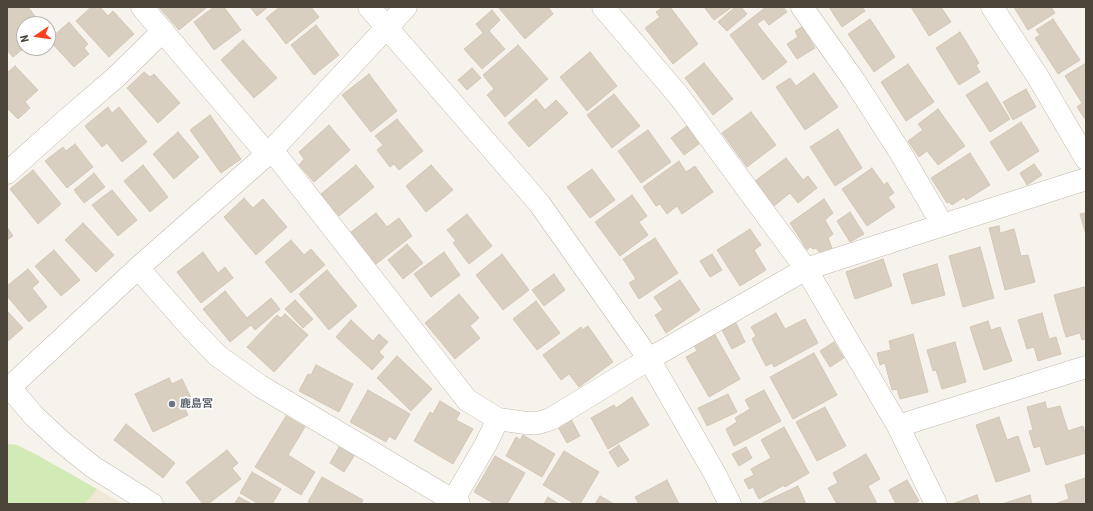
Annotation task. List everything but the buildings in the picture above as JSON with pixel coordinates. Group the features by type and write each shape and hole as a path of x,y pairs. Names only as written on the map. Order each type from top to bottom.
{"street":[{"path":"142,7 270,152 467,400 498,419 526,423 538,423 551,419 649,359 806,269 1086,178"},
{"path":"369,7 539,203 649,359 715,474 730,504"},
{"path":"152,504 93,467 62,442 8,389 138,268 270,152 406,7"},
{"path":"603,7 679,96 806,269 898,426 936,504"},
{"path":"802,7 855,82 900,152 942,224"},
{"path":"992,7 1038,77 1086,159"},
{"path":"7,173 64,121 116,77 163,31"},
{"path":"138,268 218,356 260,386 455,503 498,419"},
{"path":"898,426 1086,367"}],"shaded area":[{"path":"97,489 123,504 85,504"}],"green space":[{"path":"7,444 17,445 39,456 97,489 85,504 7,504"}],"place":[{"name":"鹿島宮","path":"172,404"}]}
